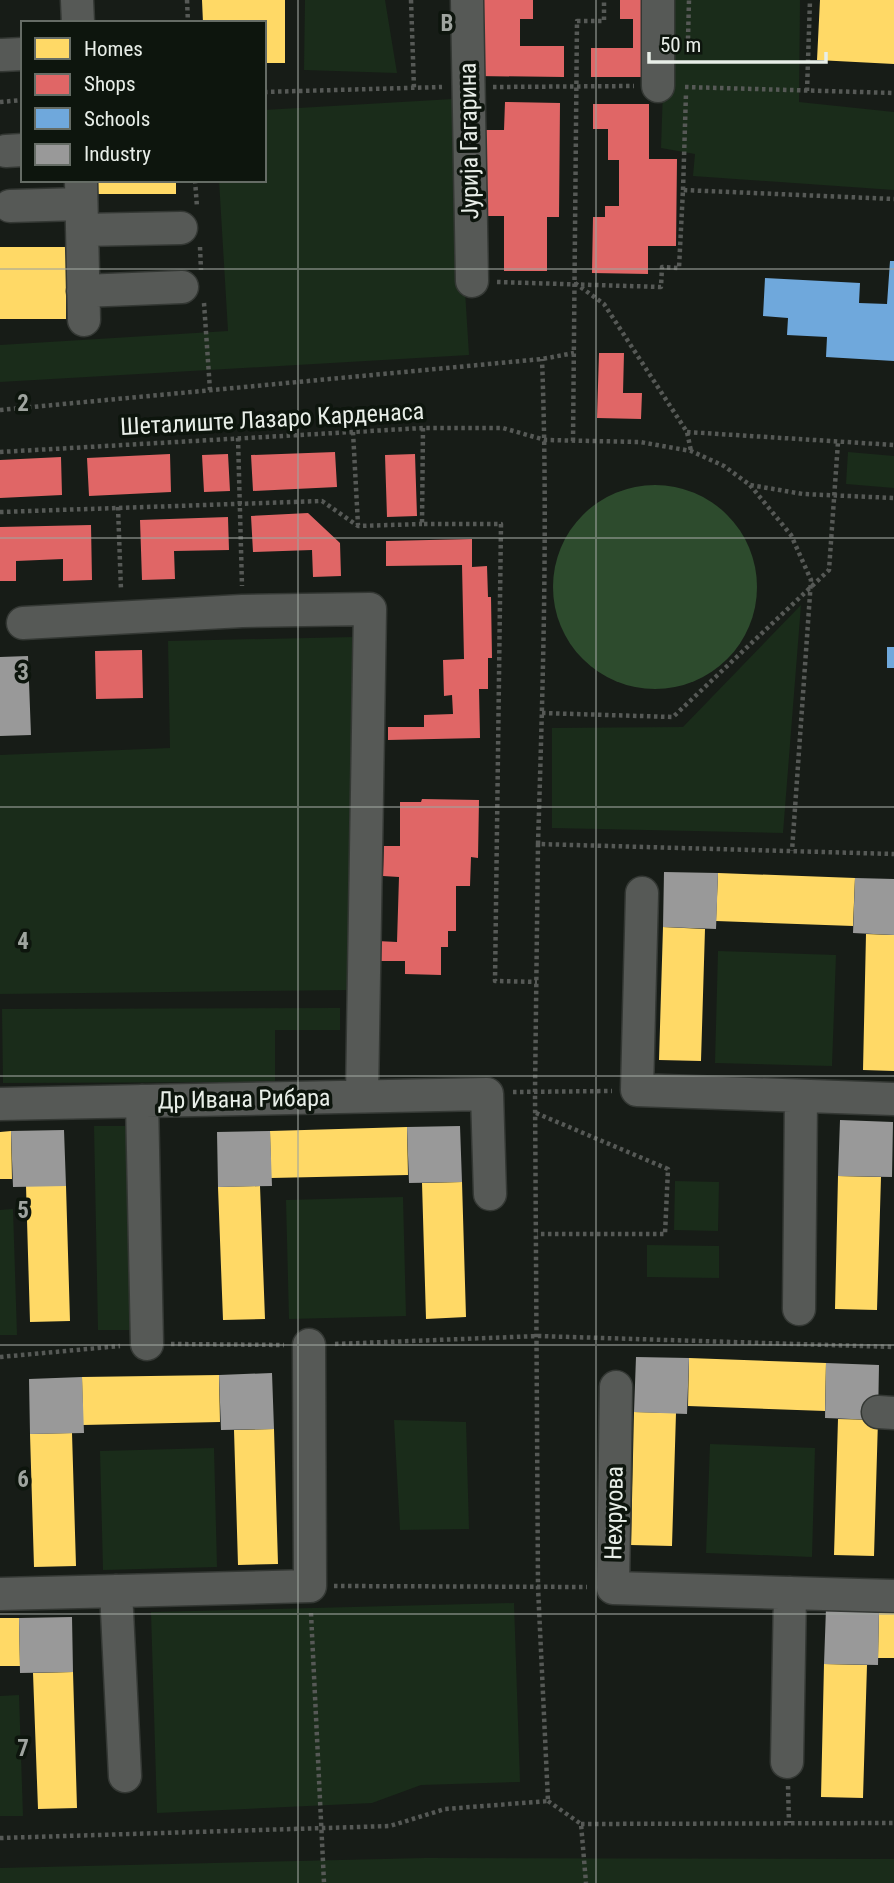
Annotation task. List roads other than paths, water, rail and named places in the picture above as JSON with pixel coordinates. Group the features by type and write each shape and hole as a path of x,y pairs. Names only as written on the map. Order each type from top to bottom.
{"street":[{"path":"77,0 78,21"},
{"name":"Јурија Гагарина","path":"467,0 472,281"},
{"path":"658,0 658,86"},
{"path":"10,206 81,205 181,228"},
{"path":"81,205 83,305 181,287"},
{"path":"23,623 242,611 370,609 362,1097"},
{"path":"649,906 637,1090 894,1099"},
{"name":"Др Ивана Рибара","path":"0,1104 487,1094 490,1194"},
{"path":"799,1308 801,1096"},
{"path":"142,1101 146,1343"},
{"path":"0,1594 310,1586 309,1345"},
{"name":"Нехруова","path":"616,1387 613,1587 894,1596"},
{"path":"116,1591 125,1776"},
{"path":"787,1762 790,1593"}]}
